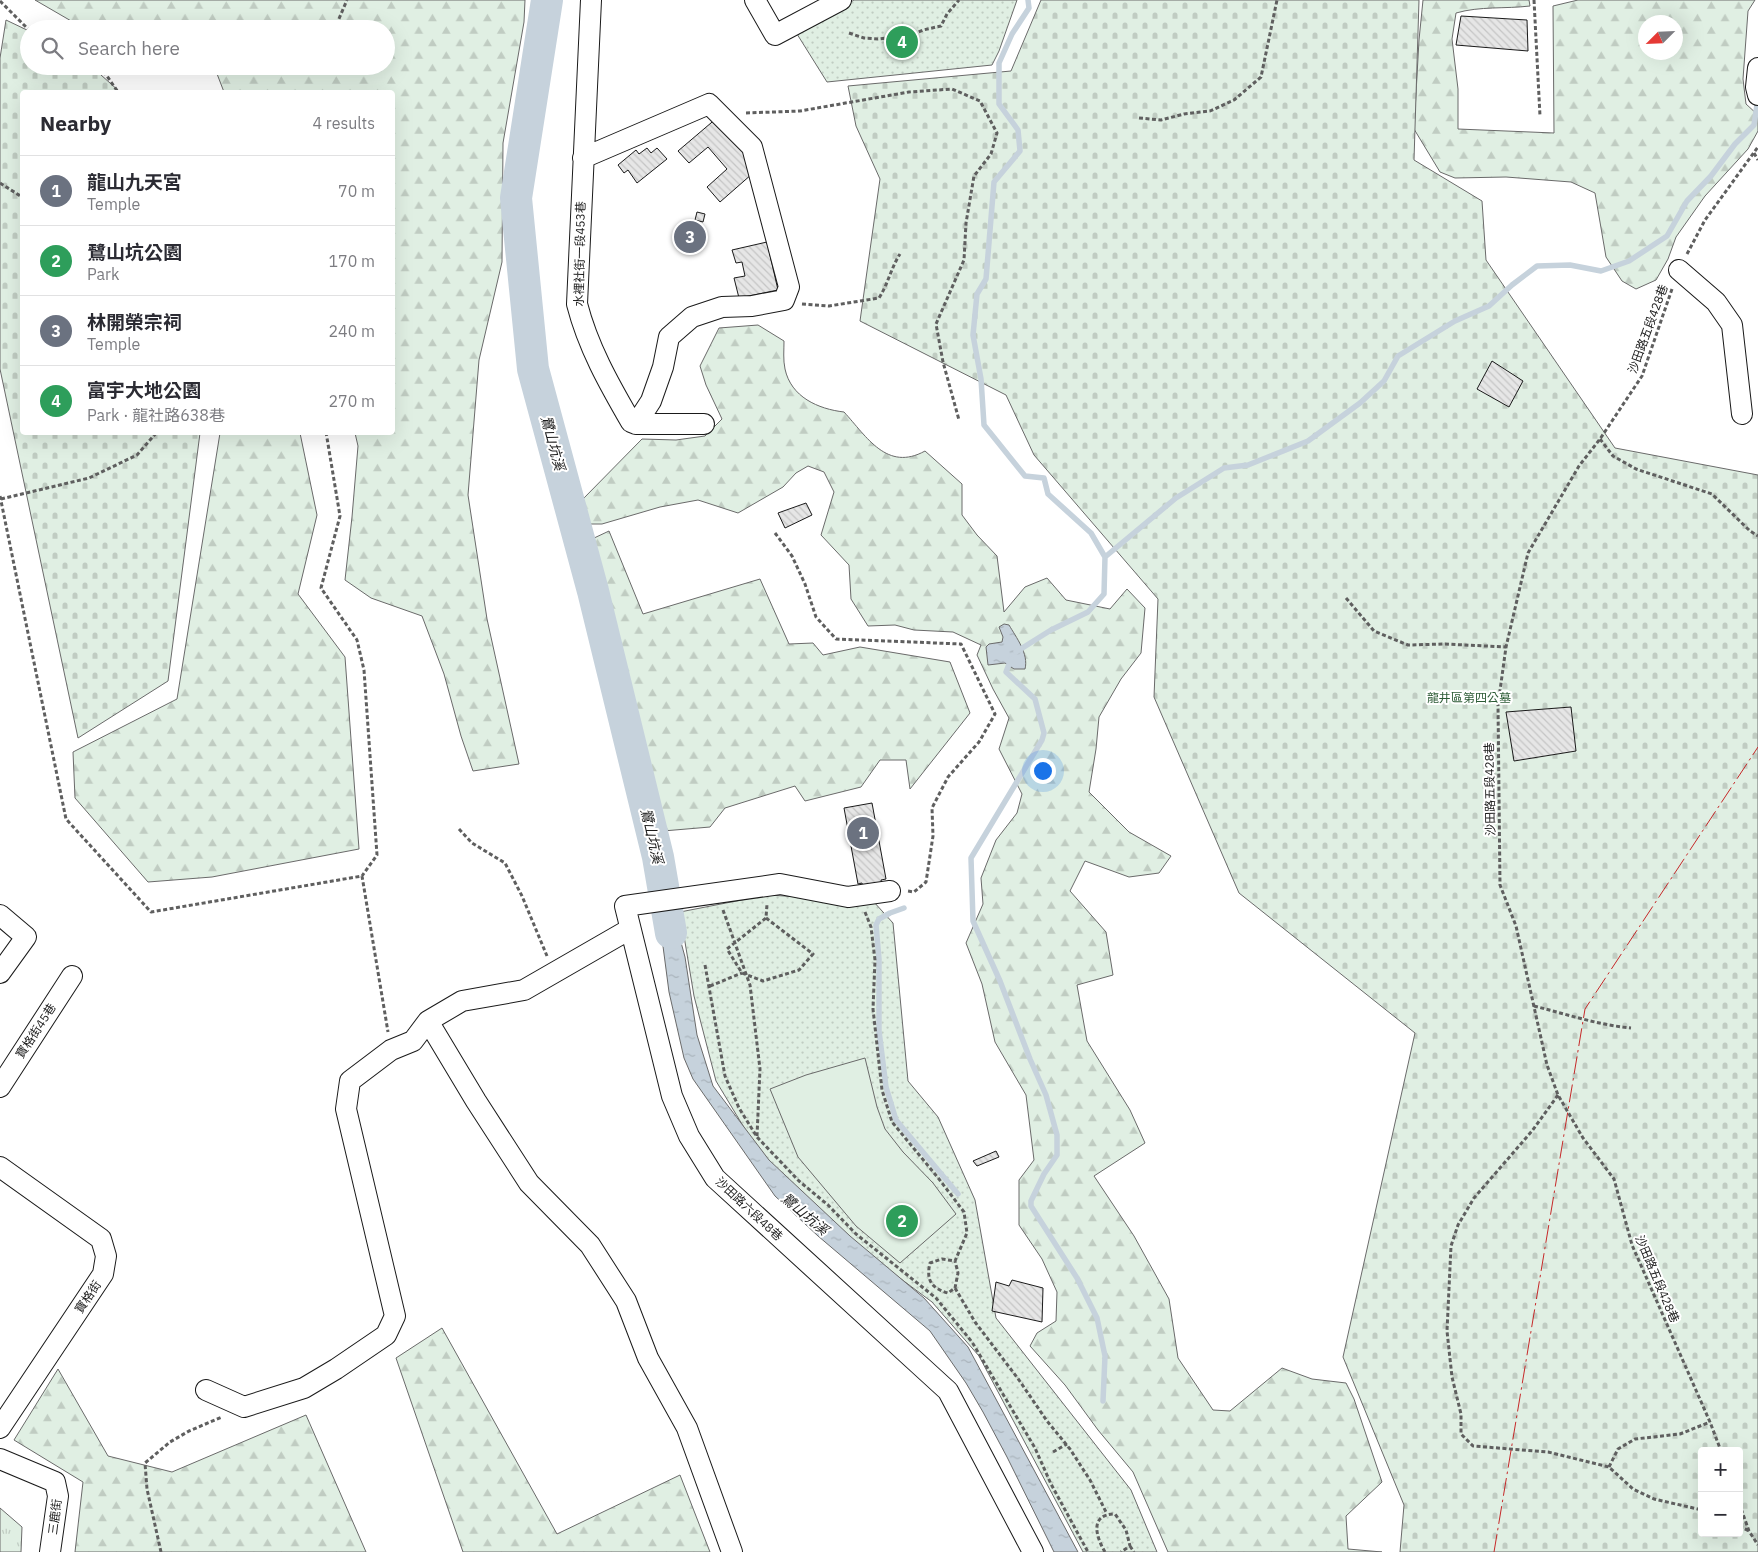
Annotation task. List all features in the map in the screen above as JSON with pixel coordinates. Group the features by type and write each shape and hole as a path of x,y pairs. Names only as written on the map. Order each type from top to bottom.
{"street":[{"name":"水裡社街一段453巷","path":"591,0 576,304 583,329 601,371 631,422 636,424"},
{"path":"755,0 775,35 841,0"},
{"path":"1758,68 1756,87 1758,95"},
{"path":"583,158 709,104 752,147 789,287 784,300 752,306 722,307 692,317 669,337 663,367 651,401 636,424"},
{"path":"1679,270 1716,302 1732,325 1742,414"},
{"path":"636,424 704,424"},
{"name":"沙田路六段48巷","path":"890,890 848,897 780,884 625,906 672,1096 690,1136 715,1178 948,1391 1033,1552"},
{"path":"0,914 26,937 0,973"},
{"path":"206,1390 244,1407 304,1388 386,1336 396,1316 346,1109 350,1081 391,1050 413,1041 428,1021 462,1001 524,990 630,929"},
{"name":"寶格街45巷","path":"0,1087 72,976"},
{"path":"428,1021 476,1101 529,1183 590,1245 626,1300 648,1358 687,1428 732,1552"},
{"name":"寶格街","path":"0,1167 102,1239 106,1256 103,1274 0,1428"},
{"name":"三鹿街","path":"0,1459 55,1482 58,1496 50,1552"}],"path":[{"path":"338,20 347,0"},
{"path":"849,33 864,38 912,35 923,30 941,26 947,14 960,0"},
{"path":"1139,118 1161,120 1184,114 1210,111 1234,100 1261,77 1277,0"},
{"path":"1534,0 1540,116"},
{"path":"0,1 20,21"},
{"path":"106,75 117,90"},
{"path":"720,115 800,111 909,92 952,89 980,101 997,133 991,154 974,176 966,223 964,260 936,324 943,362 960,420"},
{"name":"沙田路五段428巷","path":"1719,1447 1710,1422 1632,1245 1614,1179 1583,1138 1558,1095 1547,1065 1516,926 1500,885 1498,705 1506,646 1528,553 1579,466 1600,439 1642,376 1679,270 1705,220 1758,147"},
{"path":"1754,153 1758,160"},
{"path":"0,183 20,196"},
{"path":"784,300 829,306 879,298 886,288 893,265 900,254"},
{"path":"155,435 138,455 89,478 0,498 66,819 151,912 362,876 377,855 364,670 357,640 320,588 340,516 326,435"},
{"path":"1600,439 1613,456 1636,469 1712,494 1758,536"},
{"path":"775,533 792,556 816,617 836,640 961,644 995,714 979,742 948,777 932,808 933,836 926,882 914,892 890,890"},
{"path":"1346,598 1374,631 1408,645 1506,646"},
{"path":"459,829 472,843 505,863 522,896 553,973"},
{"path":"362,876 391,1050"},
{"path":"766,918 813,954 799,970 763,981 742,973 726,949 766,918 768,885"},
{"path":"717,893 750,985 760,1069 757,1137"},
{"path":"858,896 871,927 875,960 873,1009 882,1090 892,1122 964,1212 968,1233 955,1261 958,1273 955,1288 975,1322 1047,1420 1067,1444 1090,1480 1107,1514"},
{"path":"705,965 725,1076 739,1108 757,1137 799,1181 856,1234 932,1295 972,1342 1034,1448 1051,1484 1088,1552"},
{"path":"710,986 742,973"},
{"path":"1534,1006 1584,1018 1606,1026 1631,1028"},
{"path":"1558,1095 1532,1131 1474,1198 1458,1225 1451,1246 1447,1331 1452,1377 1461,1414 1461,1434 1473,1446 1548,1452 1610,1467 1634,1489 1654,1499 1698,1509"},
{"path":"955,1261 942,1259 930,1263 927,1274 931,1283 939,1288 948,1292 955,1288"},
{"path":"932,1295 939,1288"},
{"path":"161,1552 147,1489 145,1463 170,1442 189,1431 254,1404"},
{"path":"1610,1467 1618,1449 1635,1440 1680,1434 1710,1422"},
{"path":"1053,1452 1067,1444"},
{"path":"1105,1552 1098,1540 1097,1526 1100,1519 1107,1514 1115,1514 1126,1530 1130,1546 1134,1552"},
{"path":"1743,1514 1749,1531 1758,1545"},
{"path":"1743,1528 1749,1531"},
{"path":"1121,1552 1130,1546"}],"green space":[{"path":"35,0 525,0 524,22 503,143 502,262 479,360 468,495 487,619 519,764 473,771 444,674 422,616 371,598 345,580 358,446 355,435 395,435 395,90 223,90 217,75 395,75 395,20 69,20"},
{"path":"854,0 1017,0 999,51 992,65 827,82 797,34"},
{"name":"龍井區第四公墓","path":"1041,0 1419,0 1414,160 1482,201 1486,260 1615,448 1758,475 1758,1552 1400,1552 1404,1505 1343,1357 1415,1033 1239,893 1154,697 1158,599 1034,455 1006,395 860,321 880,179 856,126 848,86 1011,71"},
{"path":"1423,0 1529,0 1530,6 1483,8 1456,13 1452,39 1458,89 1458,129 1554,133 1553,6 1578,0 1755,0 1748,11 1743,79 1746,104 1758,115 1758,131 1748,149 1705,196 1676,237 1668,259 1656,280 1636,289 1622,281 1606,257 1595,193 1571,182 1506,177 1455,178 1440,172 1414,129"},
{"path":"6,20 20,27 20,75 101,75 118,90 20,90 20,435 200,435 168,681 78,738 0,369 0,58"},
{"path":"758,325 784,341 785,369 788,379 799,394 825,408 844,412 870,441 879,449 889,454 900,457 912,456 925,451 962,484 962,515 977,535 997,556 1004,612 1025,587 1047,578 1066,600 1110,609 1127,589 1145,608 1141,653 1121,679 1099,717 1089,792 1129,832 1171,856 1159,873 1129,877 1085,861 1070,891 1106,932 1113,975 1077,985 1087,1041 1130,1110 1145,1143 1094,1176 1134,1236 1169,1299 1178,1358 1213,1410 1230,1411 1282,1368 1312,1379 1346,1383 1354,1399 1382,1482 1346,1516 1348,1549 1382,1552 1168,1552 1133,1472 1098,1430 1065,1385 1030,1346 1037,1333 1056,1321 1057,1292 1042,1259 1019,1225 1019,1180 1034,1160 1026,1095 995,1042 982,984 966,943 983,904 981,878 996,840 1017,813 1022,794 999,749 1009,718 977,655 981,645 953,632 914,630 895,625 868,626 851,599 849,565 821,535 834,492 824,472 808,466 796,473 783,487 738,513 698,500 660,507 602,524 585,524 583,499 642,439 676,440 705,436 722,419 706,385 700,366 719,328"},
{"path":"220,435 300,435 317,515 298,594 345,657 359,849 212,877 148,882 75,798 73,752 177,699"},
{"path":"609,531 643,614 760,579 789,644 813,643 823,655 860,647 950,662 970,713 910,789 906,760 880,760 861,787 805,801 795,786 725,808 710,827 663,831 592,539"},
{"path":"767,895 873,901 893,923 908,1081 938,1117 975,1200 996,1318 1131,1490 1157,1552 1083,1552 979,1356 932,1302 850,1241 772,1174 716,1081 694,996 680,912"},
{"path":"865,1058 877,1107 885,1129 903,1152 933,1183 956,1214 900,1263 856,1226 798,1157 770,1089 806,1075"},
{"path":"442,1328 557,1534 680,1475 710,1552 463,1552 396,1358"},
{"path":"58,1369 108,1456 172,1472 306,1415 366,1552 75,1552 83,1482 14,1440"},
{"path":"0,1508 22,1527 21,1552 0,1552"}],"water":[{"path":"1004,624 1009,625 1024,652 1025,669 1014,669 1005,663 988,665 986,647 989,644 1002,642 1003,637 999,627"},
{"path":"667,907 679,935 685,957 697,1035 713,1086 769,1160 850,1236 924,1298 968,1347 1078,1552 1054,1552 983,1412 966,1383 930,1331 818,1236 775,1196 693,1079 684,1058 669,992 661,931"}],"building":[{"path":"1461,16 1527,20 1528,51 1456,45"},
{"path":"718,117 760,167 720,202 707,187 727,169 708,147 689,163 678,151"},
{"path":"647,148 651,153 657,148 667,159 637,183 628,170 624,173 618,165 636,150 639,154"},
{"path":"697,212 705,214 703,222 695,220"},
{"path":"767,242 778,290 739,298 734,278 745,276 742,262 736,263 732,250"},
{"path":"1492,361 1523,381 1509,407 1477,389"},
{"path":"806,503 812,515 785,528 778,513"},
{"path":"1571,707 1576,751 1514,761 1506,712"},
{"path":"872,803 886,879 881,880 882,884 863,887 862,883 858,884 844,808"},
{"path":"996,1151 999,1157 977,1166 973,1161"},
{"path":"1012,1280 1043,1288 1042,1322 992,1311 996,1282 1009,1286"}],"waterway":[{"name":"鷺山坑溪","path":"547,0 516,198 533,369 593,591 658,857 671,933"},
{"path":"1016,652 1051,630 1088,612 1104,594 1105,557 1091,533 1048,494 1044,478 1025,476 984,425 981,379 973,335 977,294 986,279 994,182 1020,151 1018,130 999,104 999,63 1012,34 1029,8 1028,0"},
{"path":"1105,557 1176,498 1224,468 1248,465 1308,441 1360,403 1384,381 1398,356 1455,321 1489,306 1537,266 1570,265 1601,271 1629,261 1667,236 1687,201 1711,176 1735,144 1754,125 1758,98"},
{"path":"1011,659 1006,672 1035,699 1044,733 1042,740 971,858 973,921 1000,981 1046,1095 1057,1135 1057,1155 1044,1174 1031,1201 1031,1206 1077,1278 1097,1318 1105,1356 1103,1401"},
{"path":"904,908 879,919 876,925 879,959 879,1031 886,1087 896,1120 958,1194"}],"power":[{"path":"1494,1552 1585,1009 1758,747"}],"place":[{"name":"富宇大地公園","path":"902,42"},
{"name":"林開榮宗祠","path":"690,237"},
{"name":"龍山九天宮","path":"863,833"},
{"name":"鷺山坑公園","path":"902,1221"}]}
